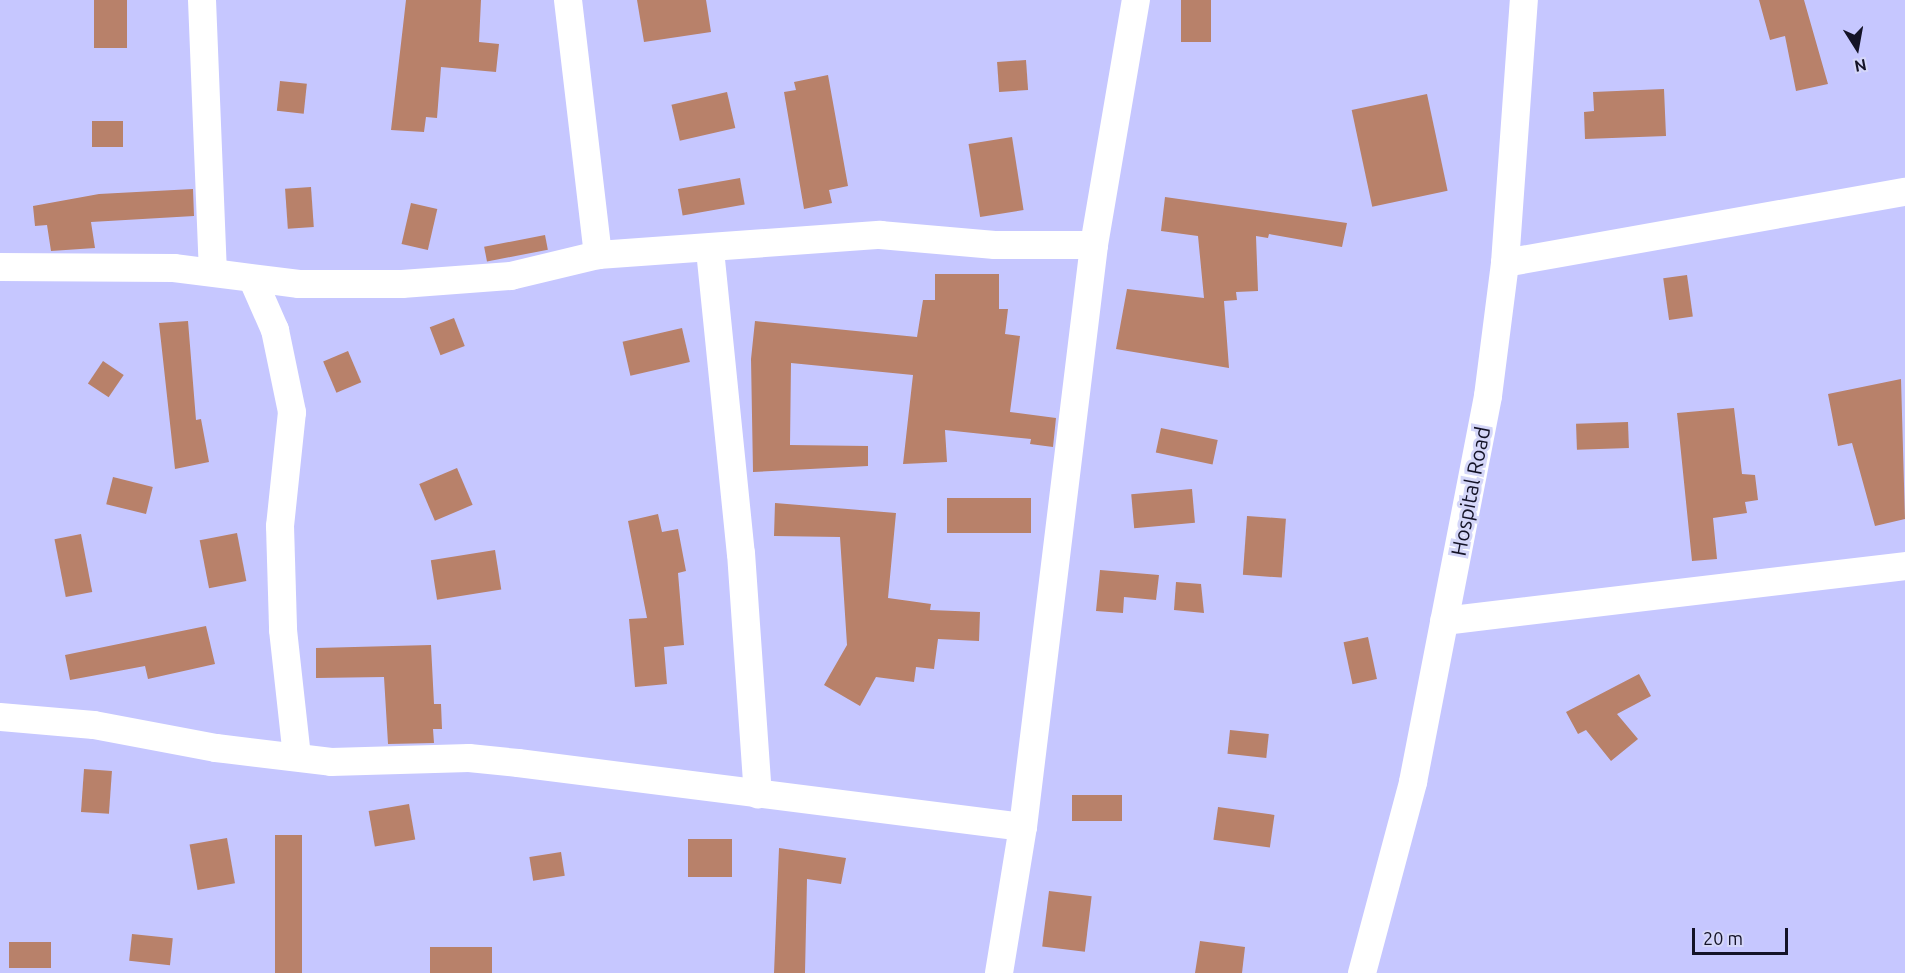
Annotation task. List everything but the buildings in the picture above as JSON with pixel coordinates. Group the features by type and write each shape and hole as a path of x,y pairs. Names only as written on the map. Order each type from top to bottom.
{"street":[{"path":"202,0 213,272"},
{"path":"568,0 598,255"},
{"path":"999,973 1023,827 1094,245 1136,0"},
{"name":"Hospital Road","path":"1362,973 1413,782 1488,396 1505,263 1524,0"},
{"path":"1505,263 1905,192"},
{"path":"0,267 213,272 254,280 342,285 458,282 512,276 598,255 710,250 880,236 994,245 1094,245"},
{"path":"710,250 741,553 758,794"},
{"path":"254,280 275,330 292,412 280,538 283,630 297,756"},
{"path":"1444,621 1905,566"},
{"path":"0,717 94,724 216,748 297,756 331,762 469,758 1023,827"}]}
